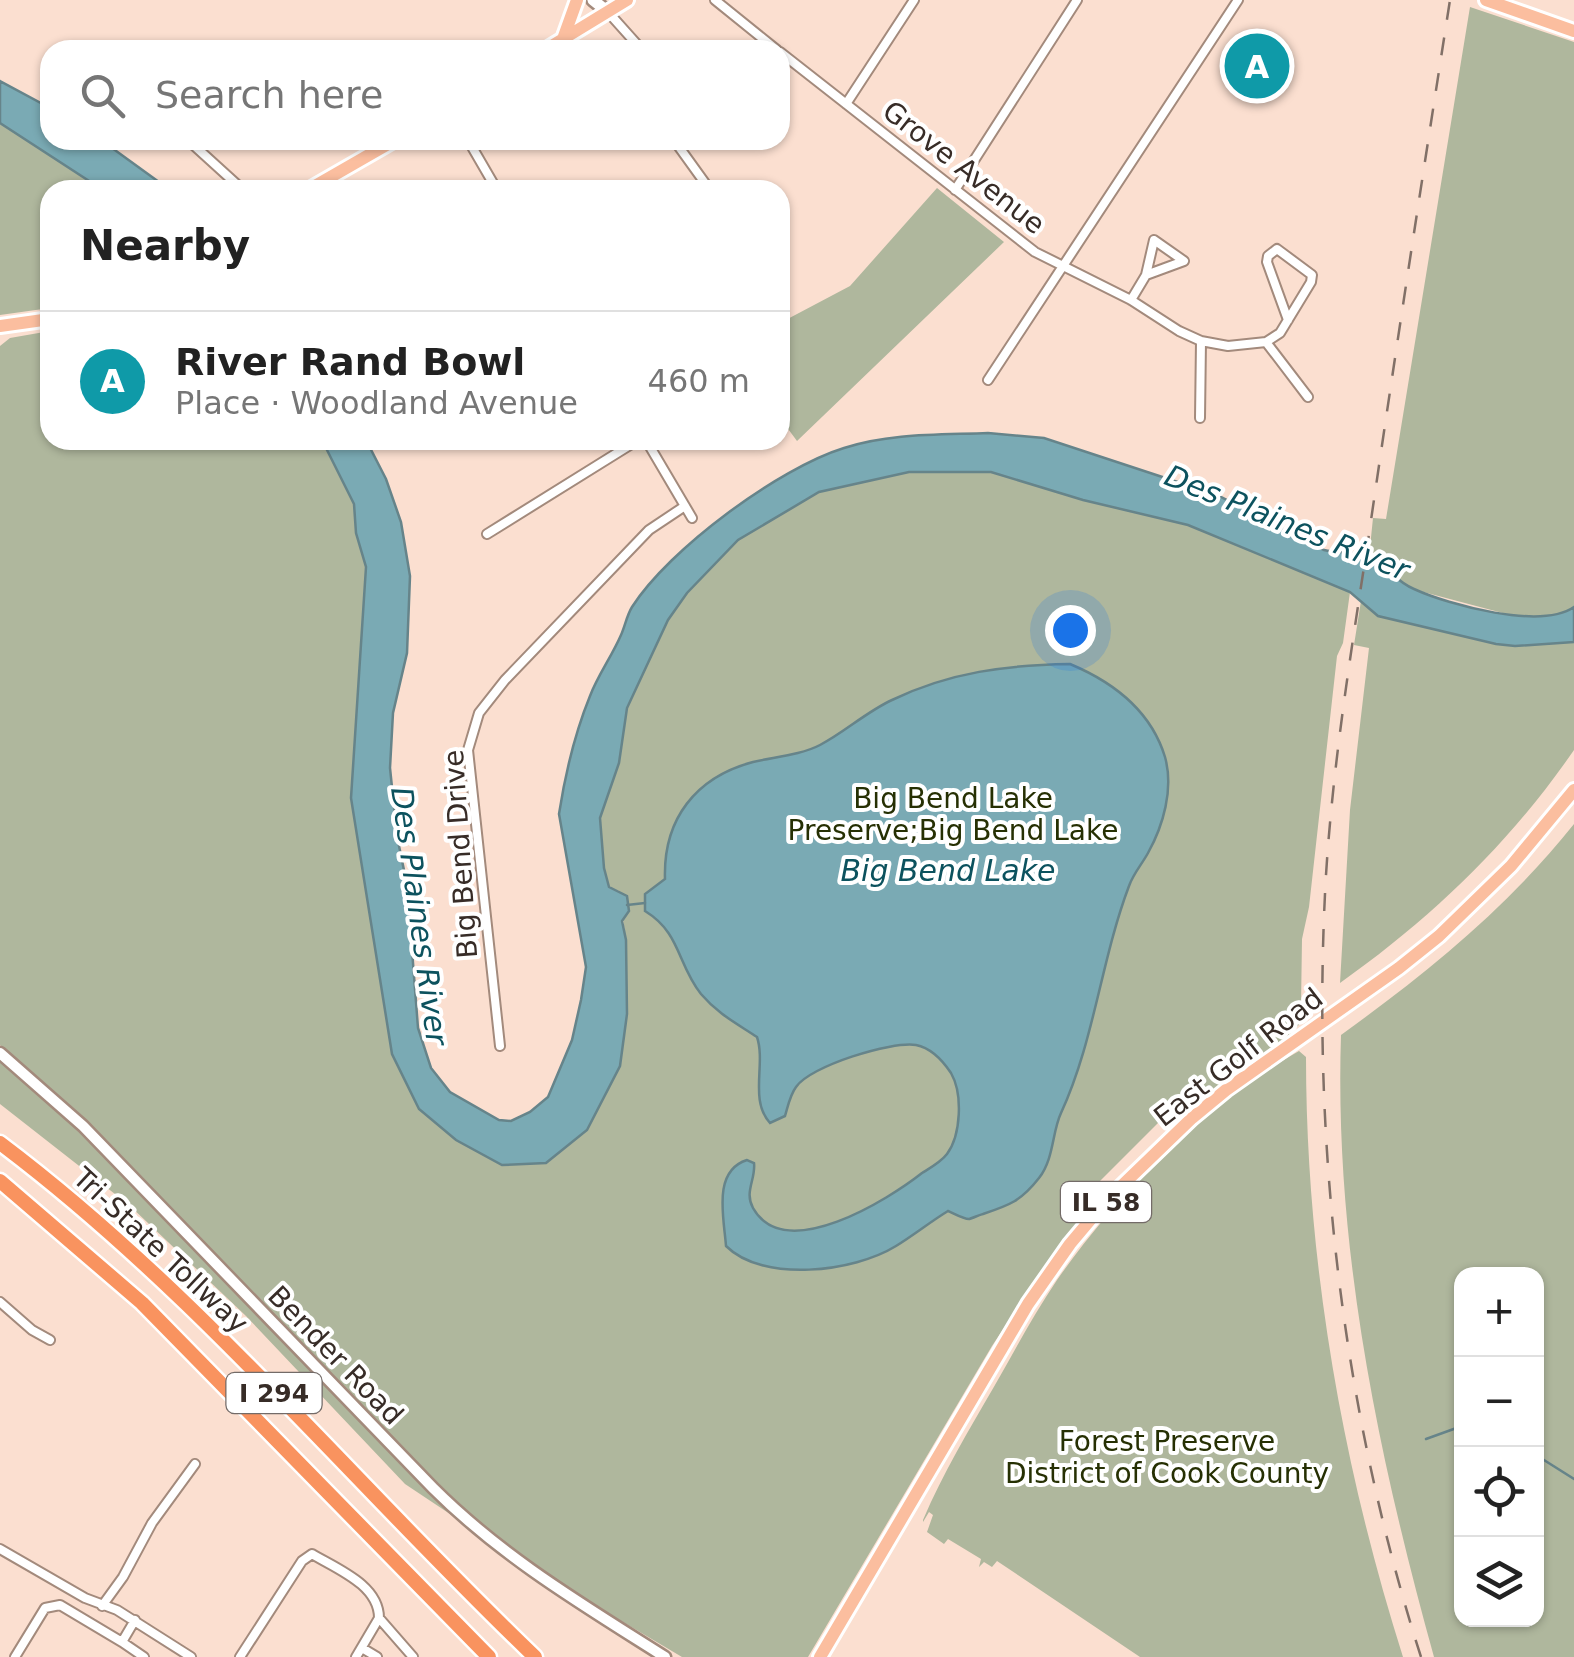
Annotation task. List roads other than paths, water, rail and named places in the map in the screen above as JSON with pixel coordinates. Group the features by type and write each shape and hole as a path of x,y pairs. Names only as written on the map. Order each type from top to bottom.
{"highway":[{"name":"Tri-State Tollway","path":"0,1143 74,1201 165,1283 535,1657"},
{"name":"Tri-State Tollway","path":"0,1182 142,1304 489,1657"}],"main road":[{"path":"563,39 577,0"},
{"path":"593,0 606,6"},
{"path":"563,39 606,6 627,0"},
{"path":"1486,0 1574,30"},
{"path":"325,180 378,150"},
{"path":"0,326 40,320"},
{"name":"East Golf Road","path":"820,1657 1028,1304 1107,1200 1226,1090 1438,936 1511,866 1574,790"}],"street":[{"name":"Grove Avenue","path":"715,0 764,40"},
{"path":"846,104 914,0"},
{"path":"955,190 1078,0"},
{"path":"988,380 1238,0"},
{"path":"606,6 634,40"},
{"name":"Grove Avenue","path":"790,60 1035,252 1132,300 1179,332 1201,341 1228,346 1266,342"},
{"path":"199,150 232,180"},
{"path":"474,150 491,180"},
{"path":"681,150 703,180"},
{"path":"1132,300 1146,275 1154,240 1184,261 1146,275"},
{"path":"1288,320 1267,262 1277,249 1312,275 1311,282 1280,334 1266,342 1308,397"},
{"path":"1200,418 1201,341"},
{"path":"488,534 622,450"},
{"path":"652,450 692,518"},
{"name":"Big Bend Drive","path":"500,1046 468,750 479,713 505,680 649,530 685,506"},
{"name":"Bender Road","path":"0,1053 84,1126 420,1474 494,1545 665,1657"},
{"path":"0,1302 50,1340"},
{"path":"102,1606 123,1577 152,1522 195,1464"},
{"path":"0,1549 102,1606 117,1610 191,1657"},
{"path":"240,1657 302,1560 312,1554 359,1582 379,1607 379,1618 356,1657"},
{"path":"15,1657 50,1605 60,1606 144,1657"},
{"path":"379,1618 412,1657"},
{"path":"122,1642 134,1620"},
{"path":"362,1648 377,1657"}],"water":[{"path":"0,81 40,103 40,149 0,123"},
{"path":"42,150 115,150 156,180 88,180"},
{"path":"988,433 1044,438 1217,495 1324,550 1369,557 1408,586 1449,602 1518,616 1559,613 1574,607 1574,642 1496,644 1378,616 1350,592 1188,525 1083,500 991,472 909,472 819,492 738,540 687,593 668,620 627,708 619,763 600,818 609,887 627,896 629,911 622,921 627,1014 620,1066 587,1130 546,1163 502,1165 456,1140 419,1109 392,1054 351,798 366,567 356,533 354,504 327,450 371,450 401,522 410,576 407,653 393,713 390,768 407,885 418,1028 431,1068 450,1092 499,1120 511,1121 548,1097 572,1040 586,967 559,814 585,710 632,607 649,584 698,536 789,473 844,448 915,436"},
{"name":"Big Bend Lake","path":"1070,664 1115,689 1140,712 1159,741 1168,782 1166,807 1158,831 1119,914 1082,1058 1044,1171 1008,1205 969,1219 948,1211 896,1246 857,1262 809,1270 762,1265 742,1258 726,1246 723,1209 724,1185 736,1166 747,1160 754,1163 751,1202 768,1224 788,1230 837,1222 886,1197 945,1157 958,1126 959,1103 955,1082 940,1060 921,1047 904,1045 852,1057 817,1071 796,1087 785,1116 770,1123 760,1104 757,1037 701,994 666,929 645,911 645,894 665,879 666,857 677,820 687,804 715,778 753,762 813,748 914,690 979,672"}],"waterway":[{"path":"627,905 645,903"},
{"path":"1426,1439 1454,1429"},
{"path":"1544,1460 1574,1479"}],"railway":[{"path":"1421,1657 1393,1562 1352,1369 1328,1172 1322,974 1329,833 1343,708 1450,0"}],"place":[{"name":"River Rand Bowl","path":"1257,66"}],"water label":[{"name":"Des Plaines River","path":"1287,523"},
{"name":"Des Plaines River","path":"419,916"}],"park label":[{"name":"Big Bend Lake Preserve;Big Bend Lake","path":"953,814"},
{"name":"Forest Preserve District of Cook County","path":"1167,1457"}]}
